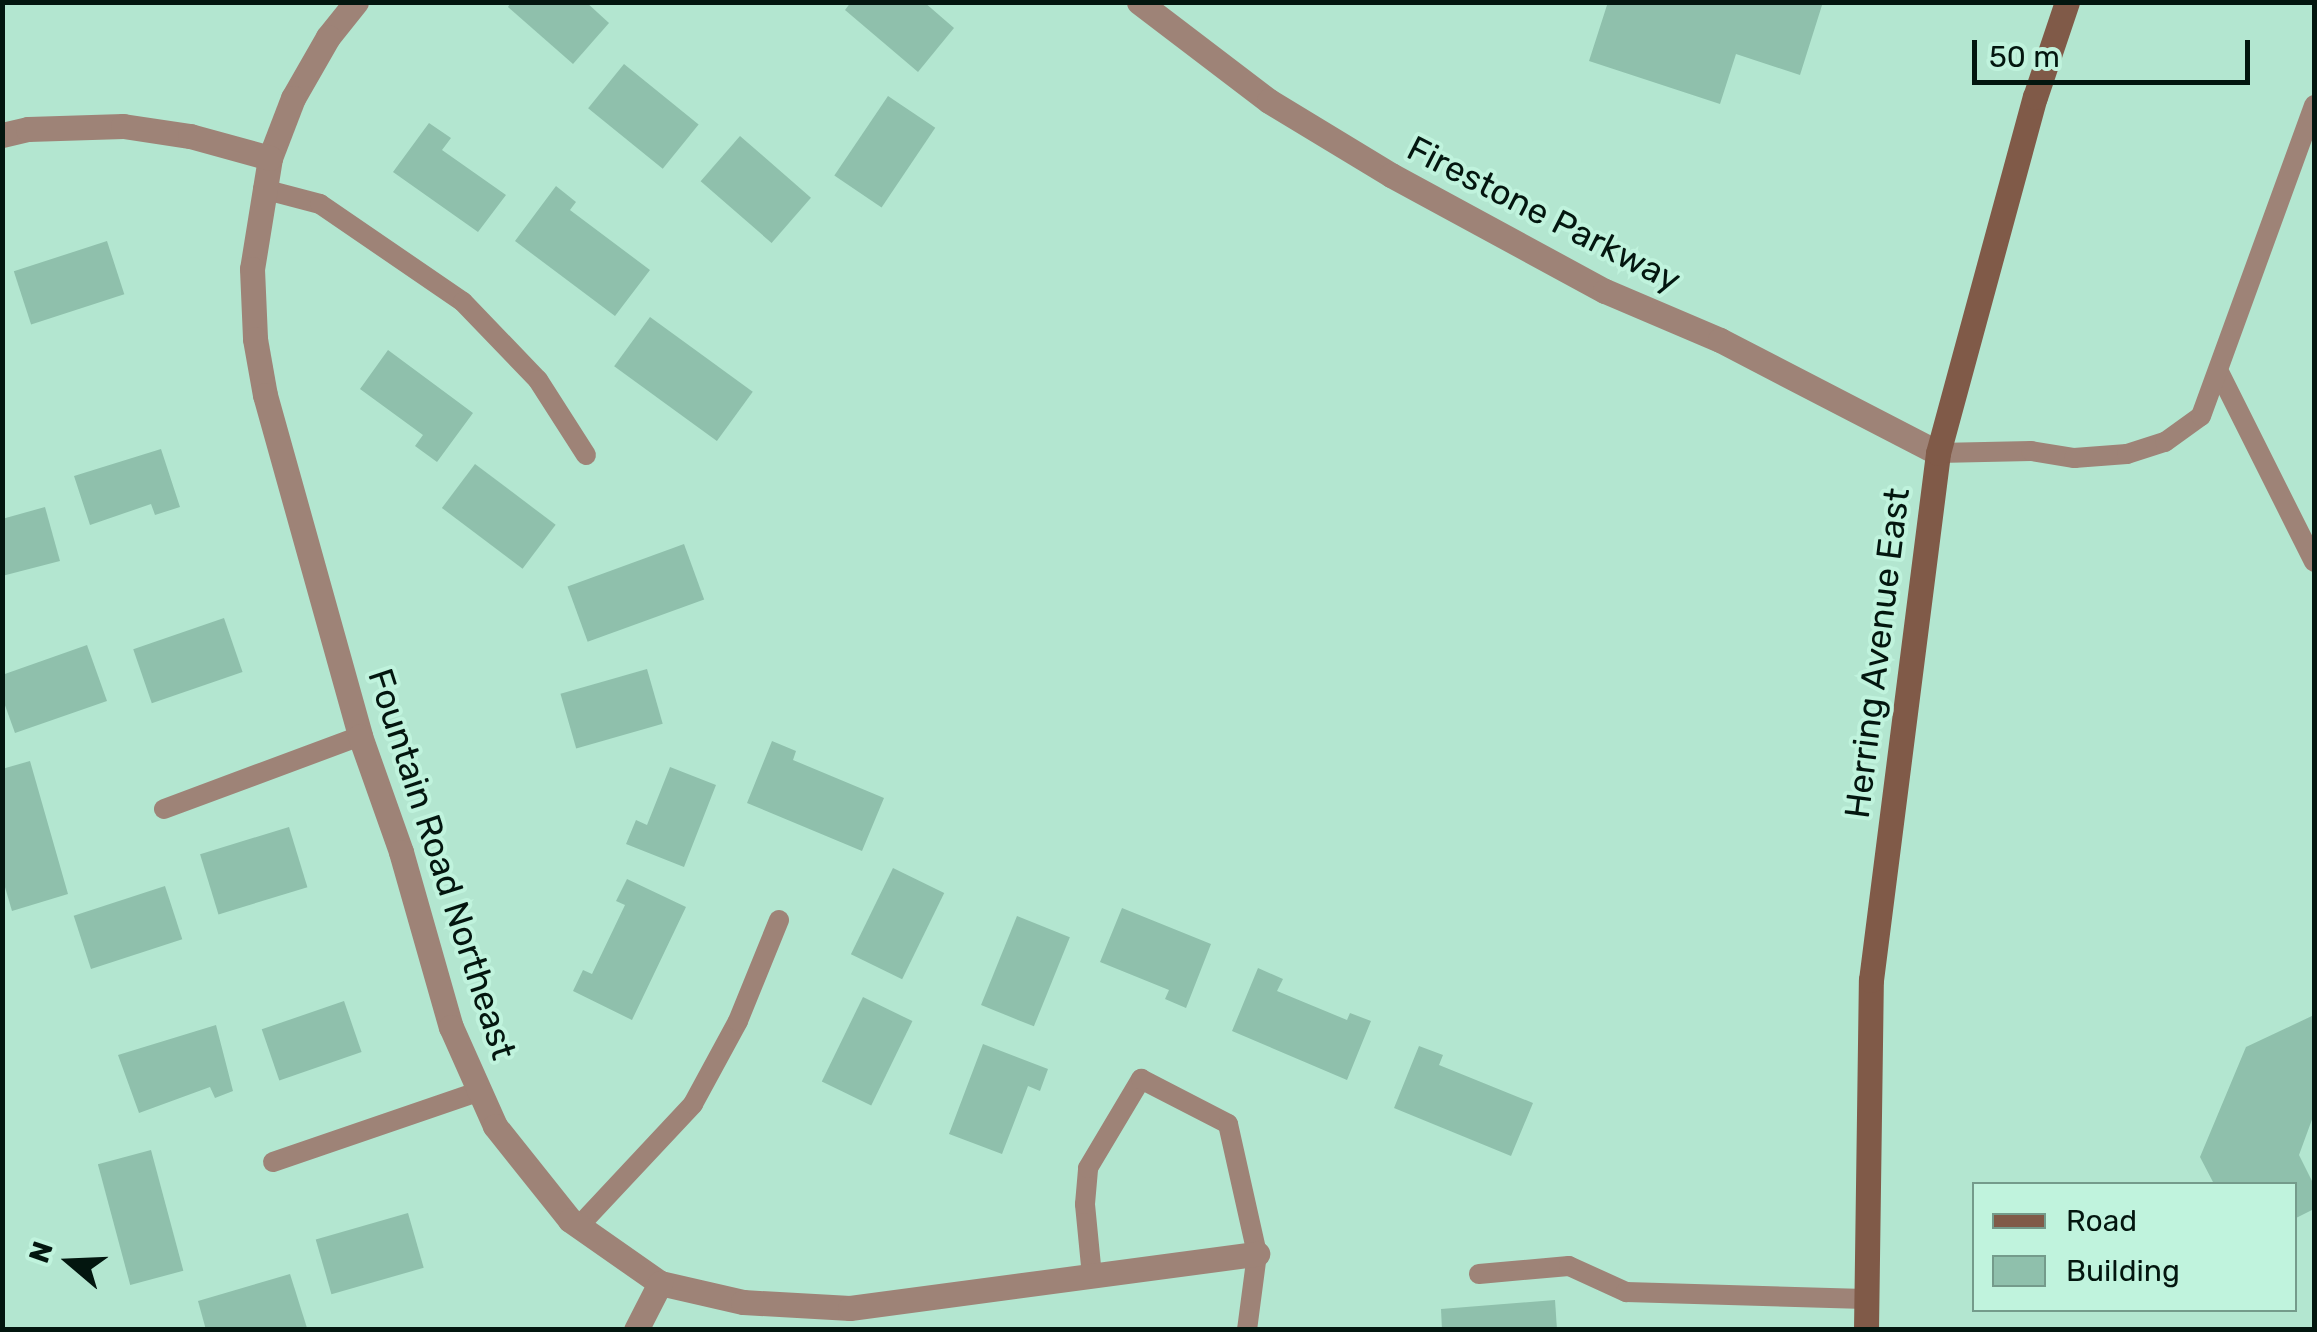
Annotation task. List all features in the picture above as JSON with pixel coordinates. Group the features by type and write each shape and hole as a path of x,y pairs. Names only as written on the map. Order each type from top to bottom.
{"main road":[{"name":"Herring Avenue East","path":"1866,1330 1872,980 1938,452 2035,98 2067,2"}],"street":[{"name":"Fountain Road Northeast","path":"356,2 328,37 294,98 270,158 252,269 258,356 360,736 401,852 451,1028 495,1126 579,1226 660,1283 743,1302 851,1319 1092,1276 1257,1254"},
{"name":"Firestone Parkway","path":"1139,2 1269,100 1391,175 1605,291 1720,340 1938,452"},
{"path":"2,135 28,129 123,126 190,136 270,158"},
{"path":"636,1330 660,1283"}],"lane":[{"path":"1938,452 2031,451 2074,458 2127,454 2165,442 2201,416 2220,374 2314,105"},
{"path":"263,189 320,204 463,302 538,380 586,455"},
{"path":"2220,374 2314,562"},
{"path":"164,808 360,736"},
{"path":"579,1226 693,1104 738,1020 779,920"},
{"path":"1092,1276 1085,1204 1088,1168 1141,1079 1228,1124 1257,1254 1247,1330"},
{"path":"273,1162 480,1091"},
{"path":"1479,1274 1569,1266 1626,1292 1865,1299"}],"building":[{"path":"511,2 586,2 609,23 573,64 508,7"},
{"path":"851,2 924,2 954,28 918,72 845,10"},
{"path":"1608,2 1823,2 1800,75 1736,54 1720,104 1589,61"},
{"path":"624,64 699,124 663,169 588,108"},
{"path":"888,96 935,128 882,207 834,176"},
{"path":"429,123 451,138 442,150 506,195 478,232 393,172"},
{"path":"740,136 811,198 772,243 701,181"},
{"path":"556,186 576,202 570,210 650,270 615,316 515,241"},
{"path":"107,241 124,294 31,325 14,271"},
{"path":"650,317 753,392 717,441 614,366"},
{"path":"388,350 473,413 437,462 415,446 423,435 360,389"},
{"path":"161,449 180,507 155,515 151,504 90,525 74,476"},
{"path":"475,464 556,525 523,569 442,508"},
{"path":"45,507 60,561 2,576 2,519"},
{"path":"684,544 704,599 588,642 567,586"},
{"path":"224,618 243,672 152,703 133,649"},
{"path":"87,645 107,701 15,733 2,697 2,675"},
{"path":"647,669 663,724 576,749 560,694"},
{"path":"772,741 796,751 793,760 884,798 862,851 747,803"},
{"path":"30,761 68,894 12,911 2,877 2,769"},
{"path":"670,767 716,785 684,867 626,844 636,820 647,825"},
{"path":"289,827 307,887 218,914 200,854"},
{"path":"893,868 944,893 902,979 851,954"},
{"path":"627,879 686,907 632,1020 573,991 583,970 592,974 625,905 616,901"},
{"path":"165,886 182,939 91,969 74,916"},
{"path":"1122,908 1211,944 1186,1008 1165,999 1169,990 1100,962"},
{"path":"1017,916 1070,937 1034,1026 981,1005"},
{"path":"1258,968 1283,979 1277,991 1347,1020 1350,1013 1371,1021 1347,1080 1232,1031"},
{"path":"863,997 912,1021 871,1106 822,1081"},
{"path":"344,1001 362,1052 279,1080 262,1029"},
{"path":"2314,1015 2314,1114 2299,1155 2314,1185 2314,1209 2297,1218 2297,1182 2213,1182 2200,1157 2246,1047"},
{"path":"216,1025 233,1091 215,1098 210,1087 139,1113 118,1055"},
{"path":"983,1044 1048,1069 1040,1091 1028,1086 1002,1154 949,1134"},
{"path":"1419,1046 1443,1055 1439,1065 1533,1103 1511,1156 1394,1108"},
{"path":"151,1150 183,1271 130,1285 98,1164"},
{"path":"408,1213 424,1268 331,1294 316,1239"},
{"path":"290,1274 307,1328 206,1330 198,1301"},
{"path":"1555,1300 1557,1330 1442,1330 1441,1309"}]}
